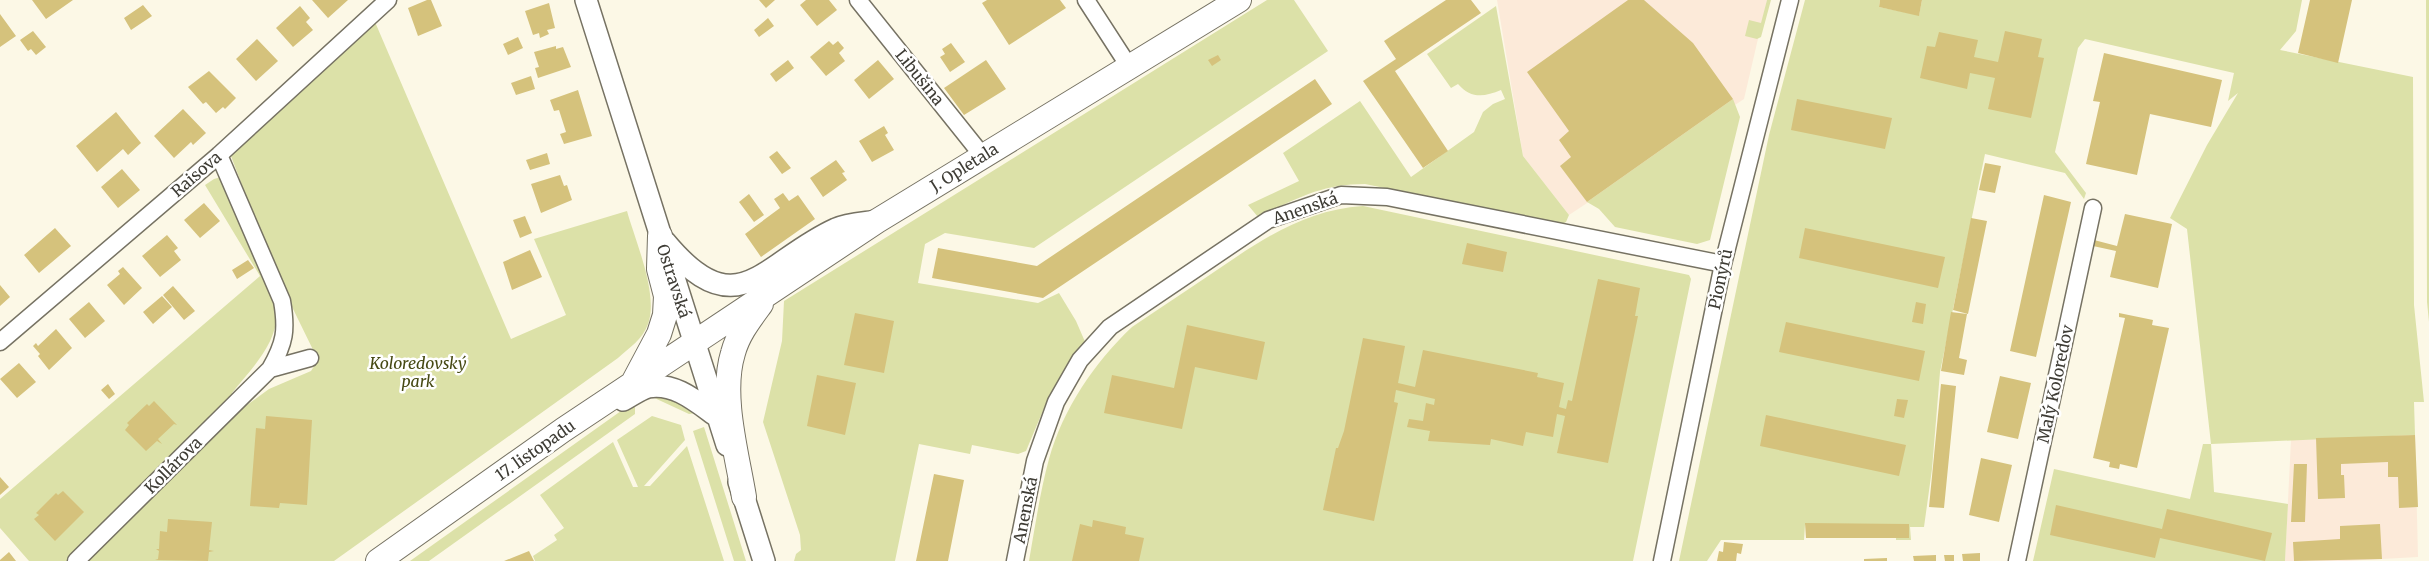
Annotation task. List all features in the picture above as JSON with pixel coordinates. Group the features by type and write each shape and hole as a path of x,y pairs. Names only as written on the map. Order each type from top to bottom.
{"main road":[{"name":"J. Opletala","path":"694,343 877,221 982,155 1130,68 1239,0"},
{"path":"632,384 659,334 665,315 666,296 659,269 660,236"},
{"path":"744,497 728,389 732,353 744,327 770,292"},
{"name":"17. listopadu","path":"378,561 563,430 694,343"}],"street":[{"name":"Raisova","path":"0,342 219,155 388,0"},
{"name":"Ostravská","path":"586,0 764,561"},
{"name":"Libušina","path":"858,0 982,155"},
{"path":"1086,0 1130,68"},
{"name":"Pionýrů","path":"1662,561 1723,264 1790,0"},
{"name":"Kollárova","path":"76,561 270,369 282,347 286,324 282,300 219,155"},
{"name":"Anenská","path":"1015,561 1035,461 1056,402 1080,360 1110,327 1268,220 1341,194 1387,197 1723,264"},
{"name":"Malý Koloredov","path":"2017,561 2092,208"},
{"path":"660,236 681,261 705,280 723,286 742,284 760,275 837,228 877,221"},
{"name":"Kollárova","path":"270,369 310,358"},
{"path":"563,430 647,387 662,387 682,392 718,417"}],"shaded area":[{"path":"1497,0 1767,0 1744,99 1569,215 1523,156"},
{"path":"2415,435 2418,557 2346,561 2285,561 2291,440"}],"green space":[{"path":"1267,0 1294,0 1328,51 1034,248 945,233 925,244 918,283 1038,303 1059,293 1076,321 1086,344 1073,358 1050,394 1026,451 1018,454 972,445 970,454 919,444 895,561 794,561 796,554 801,550 800,535 763,422 782,341 784,301"},
{"path":"1767,0 1771,0 1761,37 1757,39 1745,36 1749,20 1761,23"},
{"path":"1805,0 1880,0 1879,7 1919,15 1922,0 2302,0 2296,31 2280,50 2413,77 2414,305 2424,402 2414,402 2415,435 2211,444 2187,229 2170,218 2207,145 2238,93 2228,101 2234,73 2085,39 2078,48 2055,152 2086,193 2084,199 2065,173 1985,154 1940,372 1932,469 1924,527 1910,527 1911,540 1896,540 1896,525 1805,525 1804,540 1721,540 1707,561 1679,561 1769,135"},
{"path":"2426,0 2429,0 2429,322 2427,302"},
{"path":"1496,6 1523,156 1569,215 1566,222 1562,224 1365,184 1335,187 1309,194 1258,217 1248,205 1299,181 1283,153 1360,101 1411,177 1474,132 1483,112 1493,104 1505,99 1501,90 1478,95 1468,92 1458,84 1451,88 1427,54"},
{"name":"Koloredovský park","path":"375,22 511,339 566,315 534,239 627,211 645,268 650,298 651,312 643,334 618,358 334,561 29,561 0,528 0,499 260,276 205,185 214,179 221,177 276,307 274,331 270,342 256,364 232,393 247,405 269,389 311,371 318,360 274,270 231,156"},
{"path":"1733,99 1740,117 1710,240 1697,244 1615,227 1599,209 1587,202"},
{"path":"1363,206 1689,275 1691,279 1633,561 1029,561 1043,484 1055,440 1071,405 1093,371 1118,341 1132,327 1231,260 1284,228 1321,214"},
{"path":"661,392 696,413 689,414 648,395"},
{"path":"635,401 635,414 429,561 410,561"},
{"path":"652,416 681,425 685,440 644,486 650,486 687,446 724,561 535,561 533,556 557,540 554,535 564,528 540,495 613,442 633,487 638,487 617,440"},
{"path":"704,427 746,561 734,561 693,431"},
{"path":"2203,444 2211,444 2214,492 2288,504 2285,561 2033,561 2054,469 2190,499"}],"building":[{"path":"32,0 73,0 46,19"},
{"path":"312,0 348,0 328,18"},
{"path":"431,0 442,26 418,36 408,8"},
{"path":"759,0 775,0 766,8"},
{"path":"806,0 829,0 837,10 817,26 800,5"},
{"path":"987,0 1060,0 1066,8 1009,45 982,3"},
{"path":"1446,0 1471,0 1481,13 1395,71 1448,151 1423,168 1363,81 1396,59 1384,41"},
{"path":"1628,0 1644,0 1693,43 1733,99 1587,202 1560,166 1571,157 1559,140 1569,131 1527,72"},
{"path":"1880,0 1922,0 1919,16 1879,7"},
{"path":"2310,0 2352,0 2338,63 2298,53"},
{"path":"549,3 555,28 547,30 549,34 540,38 539,33 533,35 525,11"},
{"path":"143,5 152,16 131,30 124,18"},
{"path":"300,6 310,18 306,22 313,30 293,47 276,28"},
{"path":"0,14 16,36 0,47"},
{"path":"768,18 774,26 759,37 754,30"},
{"path":"33,31 46,47 36,55 31,49 28,51 20,40"},
{"path":"2005,31 2042,39 2038,57 2044,58 2031,118 1988,109 1995,78 1970,73 1967,89 1920,78 1927,46 1935,47 1939,32 1978,40 1974,57 1998,62"},
{"path":"518,37 523,48 508,55 503,44"},
{"path":"257,39 278,61 256,81 236,59"},
{"path":"829,41 833,45 838,41 844,48 839,53 845,61 826,76 810,57"},
{"path":"951,43 965,62 950,72 940,57 945,54 942,49"},
{"path":"556,46 556,49 563,47 571,67 538,78 535,68 539,67 534,52"},
{"path":"2104,53 2222,80 2211,127 2150,114 2137,175 2086,164 2100,102 2093,101"},
{"path":"1218,55 1221,60 1212,66 1208,60"},
{"path":"788,60 794,68 776,82 770,74"},
{"path":"878,60 894,79 869,99 854,80"},
{"path":"986,60 1006,89 964,115 944,88"},
{"path":"209,71 236,98 225,109 223,107 216,113 206,102 203,104 188,87"},
{"path":"531,76 535,89 516,95 511,83"},
{"path":"1315,79 1332,104 1043,298 932,278 938,248 1037,266"},
{"path":"578,90 592,136 564,144 560,134 566,132 559,110 554,111 550,100"},
{"path":"1797,99 1892,118 1885,149 1791,130"},
{"path":"183,109 206,133 193,145 191,142 174,158 154,136"},
{"path":"116,112 141,143 128,155 123,149 97,172 76,146"},
{"path":"884,126 888,133 885,135 894,150 872,162 859,141"},
{"path":"777,151 791,168 782,174 769,157"},
{"path":"547,153 550,164 530,170 526,160"},
{"path":"836,160 845,172 842,173 847,180 823,197 810,178"},
{"path":"1985,163 2001,166 1995,193 1979,190"},
{"path":"122,169 140,190 118,208 101,187"},
{"path":"560,175 564,186 567,185 572,200 541,213 531,184"},
{"path":"783,193 789,201 798,195 815,219 761,257 745,234 780,208 774,199"},
{"path":"749,194 764,215 754,222 739,202"},
{"path":"2044,195 2071,202 2036,357 2010,351"},
{"path":"204,203 220,221 200,238 184,220"},
{"path":"2125,214 2172,224 2158,288 2110,277 2116,251 2093,246 2094,240 2117,246"},
{"path":"525,216 532,233 520,238 513,220"},
{"path":"1971,218 1987,221 1968,314 1953,310"},
{"path":"55,228 71,246 39,273 24,255"},
{"path":"1805,228 1945,257 1938,288 1799,258"},
{"path":"167,235 178,248 174,251 181,260 160,277 142,256"},
{"path":"1467,243 1507,252 1503,272 1462,264"},
{"path":"530,250 542,277 512,290 503,262"},
{"path":"248,260 254,268 237,279 232,270"},
{"path":"123,267 142,288 124,305 107,285 120,274 118,271"},
{"path":"1598,279 1640,288 1635,316 1638,316 1608,463 1557,453 1565,416 1557,414 1553,437 1526,432 1523,446 1491,439 1490,445 1428,441 1430,431 1407,427 1409,419 1423,421 1426,403 1434,405 1435,399 1396,390 1394,402 1398,403 1374,521 1323,510 1336,448 1338,448 1344,431 1363,338 1405,346 1398,383 1415,387 1423,350 1538,373 1537,377 1564,383 1559,407 1566,409 1568,400 1572,401"},
{"path":"0,285 10,297 0,306"},
{"path":"173,286 195,311 184,320 163,295"},
{"path":"162,296 172,307 153,324 143,312"},
{"path":"89,302 105,321 85,338 69,319"},
{"path":"1916,302 1926,304 1923,324 1912,322"},
{"path":"1951,312 1967,314 1959,358 1967,360 1964,375 1941,371"},
{"path":"855,313 894,321 884,373 844,365"},
{"path":"2119,313 2153,320 2152,325 2169,328 2137,468 2120,464 2119,469 2109,467 2110,462 2093,458 2125,318 2119,317"},
{"path":"1786,322 1925,351 1919,381 1779,352"},
{"path":"1187,325 1265,342 1257,380 1195,367 1182,429 1104,413 1112,375 1174,388"},
{"path":"56,329 72,348 49,370 33,346 36,343 38,346"},
{"path":"19,363 36,382 17,398 0,379"},
{"path":"817,375 856,383 845,435 807,426"},
{"path":"2000,376 2031,383 2018,439 1987,432"},
{"path":"108,384 115,394 109,399 101,390"},
{"path":"1941,384 1956,386 1944,508 1929,507"},
{"path":"1897,399 1908,400 1904,418 1894,416"},
{"path":"154,401 177,425 174,424 158,439 162,444 157,441 146,451 125,430 129,425 127,423 147,404 149,406"},
{"path":"1766,415 1906,445 1899,476 1760,446"},
{"path":"266,416 312,420 307,505 280,503 279,508 250,506 256,428 265,429"},
{"path":"2415,435 2418,507 2399,508 2398,477 2388,477 2388,462 2341,464 2341,475 2344,475 2345,498 2318,499 2316,438"},
{"path":"1981,458 2012,465 1999,522 1969,515"},
{"path":"2294,464 2307,464 2305,522 2291,522"},
{"path":"934,474 964,480 948,561 916,561"},
{"path":"0,477 9,487 0,495"},
{"path":"63,491 84,512 55,541 34,519 39,515 36,513 56,493 58,495"},
{"path":"2056,505 2162,529 2167,509 2272,533 2265,561 2160,538 2155,558 2050,535"},
{"path":"168,519 212,522 209,550 214,551 209,552 208,561 155,560 158,559 159,551 156,549 159,549 160,531 167,532"},
{"path":"1093,520 1126,527 1125,534 1144,538 1139,561 1072,561 1080,524 1092,527"},
{"path":"1805,523 1909,524 1909,538 1806,538"},
{"path":"2380,524 2382,559 2294,561 2293,542 2340,539 2340,526"},
{"path":"1724,542 1743,544 1741,554 1737,553 1736,561 1717,561 1719,551 1723,552"},
{"path":"529,551 534,561 504,561"},
{"path":"9,552 16,561 0,561 0,560"},
{"path":"1980,553 1980,561 1963,561 1962,554"},
{"path":"1936,555 1936,561 1914,561 1913,556"},
{"path":"1944,555 1954,555 1954,561 1945,561"},
{"path":"1887,558 1887,561 1864,561 1864,559"}]}
